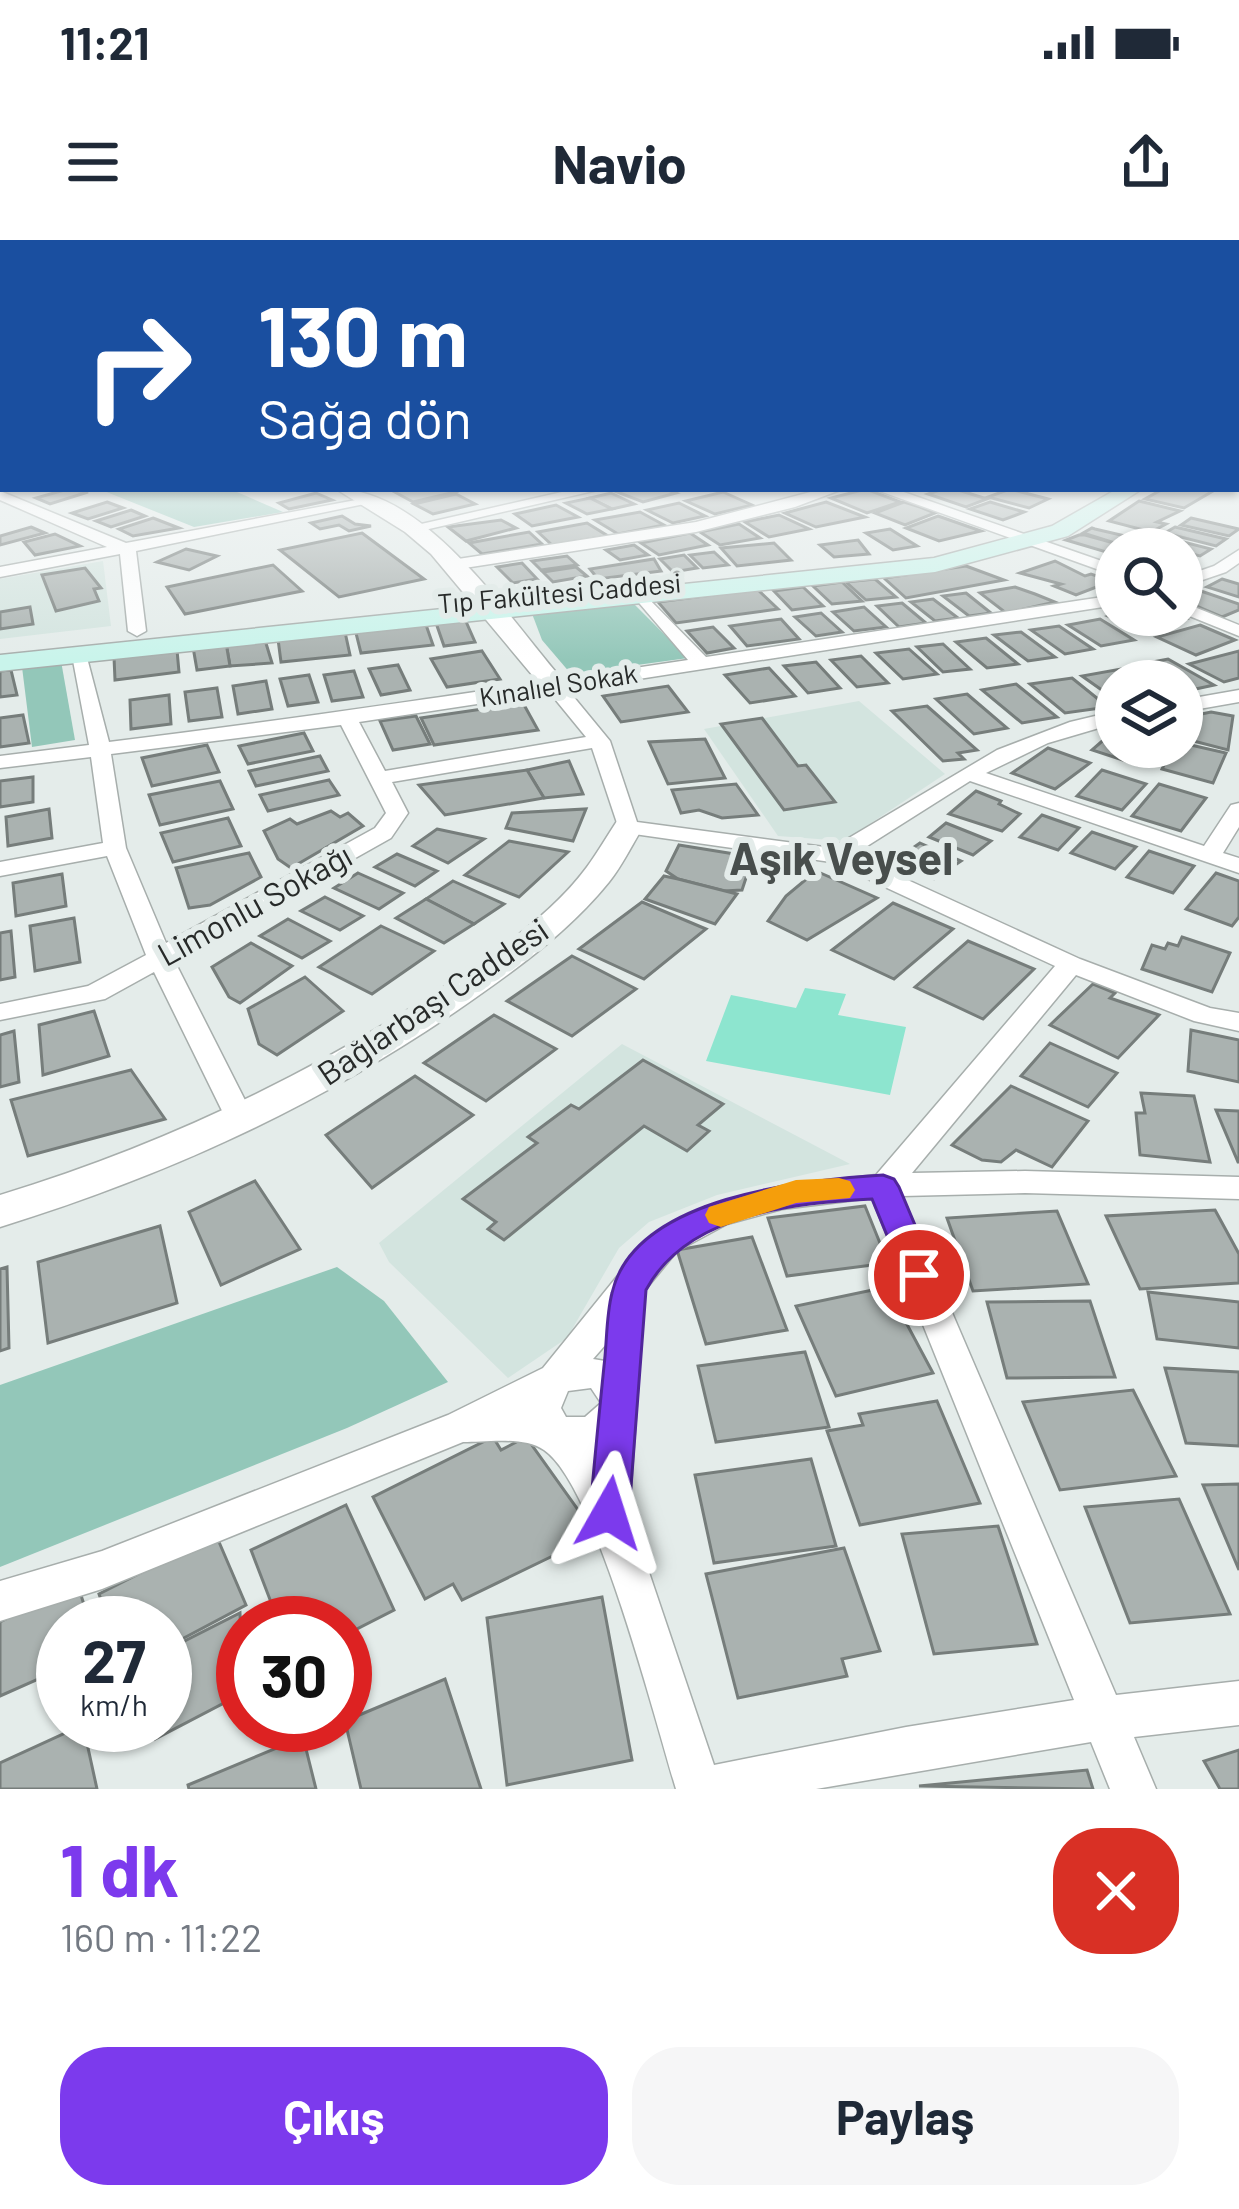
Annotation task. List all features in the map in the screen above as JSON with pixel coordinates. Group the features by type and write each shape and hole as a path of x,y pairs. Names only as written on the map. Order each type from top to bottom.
{"main road":[{"name":"Tıp Fakültesi Caddesi","path":"0,648 137,631 488,605 896,559 1023,537 1059,516"},
{"path":"0,663 488,605 642,597 935,565 1060,530 1084,516"}],"street":[{"path":"50,516 128,550"},
{"path":"0,572 296,516"},
{"path":"398,516 458,564 600,741 628,827 836,856 1071,964 1204,1015 1239,1022"},
{"path":"416,527 466,516"},
{"path":"458,564 640,537 738,516"},
{"path":"962,516 1095,563"},
{"path":"128,550 137,631"},
{"path":"1203,575 1239,555"},
{"path":"642,597 701,663"},
{"name":"Kınalıel Sokak","path":"0,762 347,718 1095,603"},
{"path":"1203,616 1239,632"},
{"path":"77,654 100,749 115,848 159,956 239,1118"},
{"path":"1203,702 1239,696"},
{"name":"Limonlu Sokağı","path":"0,1012 96,993 382,833 397,813 347,718"},
{"path":"836,856 1001,754 1074,724 1095,720"},
{"path":"379,778 600,741"},
{"path":"970,774 1239,866"},
{"path":"1210,855 1239,810"},
{"name":"Bağlarbaşı Caddesi","path":"0,1211 139,1166 349,1065 503,959 577,900 618,854 628,827"},
{"path":"0,869 115,848"},
{"path":"883,1187 1071,964"},
{"path":"883,1187 1133,1789"},
{"path":"699,1789 609,1513 542,1408 555,1381 629,1290 642,1266 667,1242 709,1219 796,1192 883,1187 1239,1188"},
{"path":"609,1513 629,1290"},
{"path":"0,1601 102,1570 461,1426 502,1401 570,1373 599,1374 621,1403"},
{"path":"461,1426 532,1426 590,1434 603,1428 621,1403"},
{"path":"709,1789 819,1764 1099,1716 1239,1703"}],"shaded area":[{"path":"167,516 258,516 194,527"},
{"path":"103,561 111,626 0,639 0,579"},
{"path":"631,601 688,658 571,674 542,640 531,611"},
{"path":"61,661 75,740 32,747 22,667"},
{"path":"859,701 945,774 844,841 778,836 704,729"},
{"path":"805,988 846,994 838,1015 906,1027 890,1095 706,1061 731,995 796,1008"},
{"path":"622,1044 850,1164 717,1195 649,1222 619,1248 567,1338 508,1378 389,1262 379,1243"},
{"path":"337,1267 384,1301 448,1382 347,1428 0,1567 0,1385"}],"building":[{"path":"111,516 144,516 111,527 96,521"},
{"path":"342,516 371,526 349,531 339,525 320,529 311,523"},
{"path":"518,516 578,517 532,526"},
{"path":"648,516 664,525 618,534 595,520"},
{"path":"660,516 704,516 673,523"},
{"path":"782,516 809,529 769,537 745,522"},
{"path":"792,516 865,517 816,527"},
{"path":"883,516 927,516 905,525"},
{"path":"939,516 981,531 939,541 906,528"},
{"path":"1116,516 1169,516 1157,522 1166,524 1158,528 1109,521"},
{"path":"153,518 179,528 133,536 119,529"},
{"path":"1191,518 1239,529 1229,536 1181,525"},
{"path":"501,520 516,528 466,541 448,527"},
{"path":"587,523 608,536 552,545 538,532"},
{"path":"739,524 760,538 720,545 700,532"},
{"path":"31,527 45,533 0,545 0,536"},
{"path":"890,529 917,546 893,550 866,533"},
{"path":"529,532 542,544 482,554 469,543"},
{"path":"362,533 424,579 339,597 280,550"},
{"path":"690,533 708,545 659,555 641,543"},
{"path":"55,534 80,546 35,555 24,542"},
{"path":"1203,534 1226,539 1216,546 1203,543"},
{"path":"1079,535 1095,538 1095,549 1066,540"},
{"path":"858,540 869,554 834,557 820,545"},
{"path":"774,543 791,560 737,566 721,548"},
{"path":"634,545 648,555 620,560 606,550"},
{"path":"186,549 217,556 189,570 157,562"},
{"path":"714,552 728,565 703,568 690,555"},
{"path":"684,555 697,568 673,572 660,559"},
{"path":"567,556 577,565 541,570 532,561"},
{"path":"654,559 661,571 598,579 590,569"},
{"path":"1055,561 1085,576 1095,575 1095,588 1076,595 1054,586 1061,584 1020,573"},
{"path":"522,563 537,579 513,583 497,567"},
{"path":"273,565 302,591 185,614 167,587"},
{"path":"966,566 1004,580 906,598 884,578"},
{"path":"576,567 587,576 553,582 543,572"},
{"path":"85,568 101,588 94,589 99,601 56,611 42,575"},
{"path":"875,579 896,597 866,600 846,582"},
{"path":"1222,579 1239,584 1239,597 1207,587"},
{"path":"842,582 862,601 832,604 813,586"},
{"path":"803,587 823,606 792,610 774,591"},
{"path":"1015,587 1055,602 1006,613 980,593"},
{"path":"757,589 778,609 676,623 658,602"},
{"path":"1203,592 1239,604 1239,610 1222,617 1203,609"},
{"path":"966,593 991,613 969,616 943,596"},
{"path":"933,599 958,618 935,621 911,602"},
{"path":"902,603 926,623 899,627 877,606"},
{"path":"30,607 33,624 0,629 0,612"},
{"path":"864,607 886,627 854,631 833,612"},
{"path":"821,613 842,632 816,636 795,617"},
{"path":"464,617 475,642 444,646 435,620"},
{"path":"781,619 799,639 747,646 730,626"},
{"path":"1095,620 1095,636 1134,640 1101,646 1068,625"},
{"path":"425,622 433,645 361,653 355,629"},
{"path":"1059,626 1093,649 1065,654 1031,630"},
{"path":"1203,626 1235,640 1196,655 1157,637 1203,636"},
{"path":"713,627 734,648 707,653 687,631"},
{"path":"345,632 350,655 281,662 278,639"},
{"path":"1021,632 1055,657 1028,661 994,635"},
{"path":"986,638 1018,664 987,668 956,642"},
{"path":"265,640 272,663 230,666 226,643"},
{"path":"226,643 230,666 197,670 193,647"},
{"path":"943,644 970,669 943,672 917,647"},
{"path":"909,649 937,674 903,679 876,653"},
{"path":"177,650 179,672 115,680 114,657"},
{"path":"482,651 500,679 447,687 431,659"},
{"path":"1239,651 1239,678 1224,682 1203,671 1203,660"},
{"path":"861,656 888,683 857,687 831,660"},
{"path":"816,662 840,688 808,693 784,666"},
{"path":"398,665 410,690 381,695 369,669"},
{"path":"769,668 795,696 750,703 725,675"},
{"path":"11,670 17,695 0,697 0,671"},
{"path":"354,671 363,697 332,701 324,675"},
{"path":"309,675 318,702 288,706 280,679"},
{"path":"1072,678 1095,697 1095,709 1065,713 1030,684"},
{"path":"266,681 272,709 238,714 233,686"},
{"path":"1016,684 1057,717 1022,723 982,690"},
{"path":"668,686 688,712 621,722 603,696"},
{"path":"217,688 222,717 189,721 185,692"},
{"path":"967,694 1007,728 974,734 936,699"},
{"path":"169,695 171,724 131,729 130,700"},
{"path":"523,703 538,730 434,745 421,718"},
{"path":"927,706 977,750 958,753 964,759 943,761 892,711"},
{"path":"1203,714 1233,716 1228,750 1203,743"},
{"path":"23,715 29,743 0,747 0,718"},
{"path":"416,716 430,744 393,750 380,721"},
{"path":"762,718 798,766 806,765 835,802 784,810 721,724"},
{"path":"304,733 313,751 248,764 239,746"},
{"path":"705,739 725,778 668,784 649,742"},
{"path":"207,745 219,772 152,786 142,758"},
{"path":"1048,748 1090,763 1055,789 1012,773"},
{"path":"1203,748 1226,753 1213,783 1162,769 1203,768"},
{"path":"320,756 328,771 256,786 249,771"},
{"path":"569,761 583,794 544,798 527,770"},
{"path":"527,770 544,798 445,815 419,785"},
{"path":"1102,770 1146,784 1122,810 1077,796"},
{"path":"33,777 33,802 0,807 0,781"},
{"path":"329,780 339,795 268,811 260,795"},
{"path":"220,781 233,809 160,825 149,795"},
{"path":"736,784 758,815 722,818 699,810 681,813 672,790"},
{"path":"1159,784 1206,798 1181,831 1132,816"},
{"path":"976,791 1020,814 1002,831 949,814"},
{"path":"49,809 52,838 8,846 6,817"},
{"path":"586,809 573,841 506,828 512,813"},
{"path":"331,811 340,817 348,813 363,826 291,868 278,859 264,831 290,819 297,824"},
{"path":"1042,815 1079,828 1058,850 1020,837"},
{"path":"228,818 241,846 173,862 161,833"},
{"path":"946,823 991,841 973,855 929,837"},
{"path":"437,829 484,839 448,863 413,846"},
{"path":"1092,832 1136,847 1115,869 1071,853"},
{"path":"509,841 568,852 519,897 465,875"},
{"path":"920,843 961,861 934,879 894,861"},
{"path":"679,845 753,857 742,890 724,891 678,879 666,871"},
{"path":"1149,851 1194,866 1173,893 1127,877"},
{"path":"249,853 261,877 210,905 189,908 176,868"},
{"path":"397,854 437,871 415,886 375,867"},
{"path":"816,871 877,898 807,940 768,921 786,896"},
{"path":"358,873 403,893 379,909 334,888"},
{"path":"1216,873 1239,881 1239,917 1232,926 1186,909"},
{"path":"62,874 66,906 16,916 13,883"},
{"path":"664,876 737,894 715,924 645,899"},
{"path":"453,881 504,904 474,924 426,899"},
{"path":"325,897 363,916 340,930 301,911"},
{"path":"426,899 474,924 444,943 396,918"},
{"path":"642,902 706,929 644,979 579,949"},
{"path":"893,903 953,929 894,979 832,950"},
{"path":"74,918 80,962 35,971 30,926"},
{"path":"288,919 330,941 302,958 260,936"},
{"path":"381,926 434,951 372,994 319,967"},
{"path":"11,931 15,977 0,980 0,933"},
{"path":"1182,937 1230,953 1212,992 1142,969 1152,945 1178,946"},
{"path":"968,941 1034,969 983,1019 915,987"},
{"path":"251,943 292,966 240,1003 229,997 212,967"},
{"path":"572,956 636,989 572,1036 507,1001"},
{"path":"305,977 343,1011 277,1055 259,1044 248,1009"},
{"path":"1093,984 1115,993 1110,998 1159,1015 1118,1058 1050,1025"},
{"path":"94,1011 109,1056 43,1075 39,1025"},
{"path":"494,1015 556,1049 486,1101 424,1063"},
{"path":"1191,1030 1239,1040 1239,1082 1188,1071"},
{"path":"14,1031 19,1082 0,1087 0,1035"},
{"path":"1050,1043 1117,1073 1088,1107 1021,1076"},
{"path":"643,1060 723,1104 698,1125 709,1131 687,1151 644,1126 504,1240 488,1229 496,1222 463,1199 537,1143 528,1137 571,1105 579,1109"},
{"path":"131,1070 165,1119 28,1156 11,1100"},
{"path":"415,1076 473,1115 372,1188 326,1135"},
{"path":"1011,1086 1088,1121 1052,1167 1016,1150 1001,1162 982,1160 952,1145"},
{"path":"1141,1093 1194,1096 1210,1162 1140,1155 1136,1113 1145,1113"},
{"path":"1216,1110 1239,1111 1239,1162 1238,1162"},
{"path":"255,1181 300,1249 221,1285 189,1212"},
{"path":"865,1206 888,1263 787,1276 768,1218"},
{"path":"1215,1210 1239,1254 1239,1283 1140,1289 1106,1216"},
{"path":"1057,1211 1088,1284 973,1291 947,1218"},
{"path":"160,1226 177,1303 48,1343 38,1262"},
{"path":"752,1237 787,1330 706,1344 677,1250"},
{"path":"7,1267 9,1348 0,1351 0,1269"},
{"path":"887,1287 933,1373 836,1396 796,1306"},
{"path":"1148,1292 1239,1302 1239,1348 1157,1339"},
{"path":"1090,1301 1115,1377 1007,1378 987,1302"},
{"path":"805,1352 829,1427 716,1442 698,1366"},
{"path":"1165,1368 1239,1372 1239,1446 1186,1443"},
{"path":"1133,1390 1176,1476 1060,1490 1023,1402"},
{"path":"937,1401 980,1503 860,1525 827,1431 863,1425 859,1414"},
{"path":"493,1437 501,1450 526,1437 596,1535 462,1600 453,1584 425,1599 373,1497"},
{"path":"811,1459 836,1546 714,1563 695,1475"},
{"path":"1239,1484 1239,1570 1203,1485"},
{"path":"1179,1499 1230,1614 1130,1623 1085,1507"},
{"path":"346,1505 394,1610 372,1621 372,1596 269,1596 251,1550"},
{"path":"998,1526 1037,1644 934,1654 902,1534"},
{"path":"216,1535 242,1596 216,1596 216,1621 192,1634 192,1596 99,1594"},
{"path":"844,1548 880,1651 842,1659 847,1676 738,1698 706,1574"},
{"path":"77,1583 81,1596 51,1596"},
{"path":"602,1597 632,1760 507,1785 487,1618"},
{"path":"36,1604 36,1680 0,1696 0,1622"},
{"path":"216,1625 216,1707 192,1720 192,1637"},
{"path":"445,1679 481,1789 361,1789 352,1752 372,1752 372,1710"},
{"path":"36,1747 36,1752 89,1752 97,1789 0,1789 0,1763"},
{"path":"1239,1750 1239,1789 1220,1789 1204,1761"},
{"path":"267,1752 307,1752 316,1789 189,1789 188,1785"},
{"path":"1087,1770 1093,1789 919,1786"}],"slow traffic":[{"path":"721,1215 796,1192 839,1190"}],"district":[{"name":"Aşık Veysel","path":"841,857"}],"route":[{"path":"609,1513 629,1290 642,1266 667,1242 709,1219 796,1192 883,1187 919,1275"}]}
